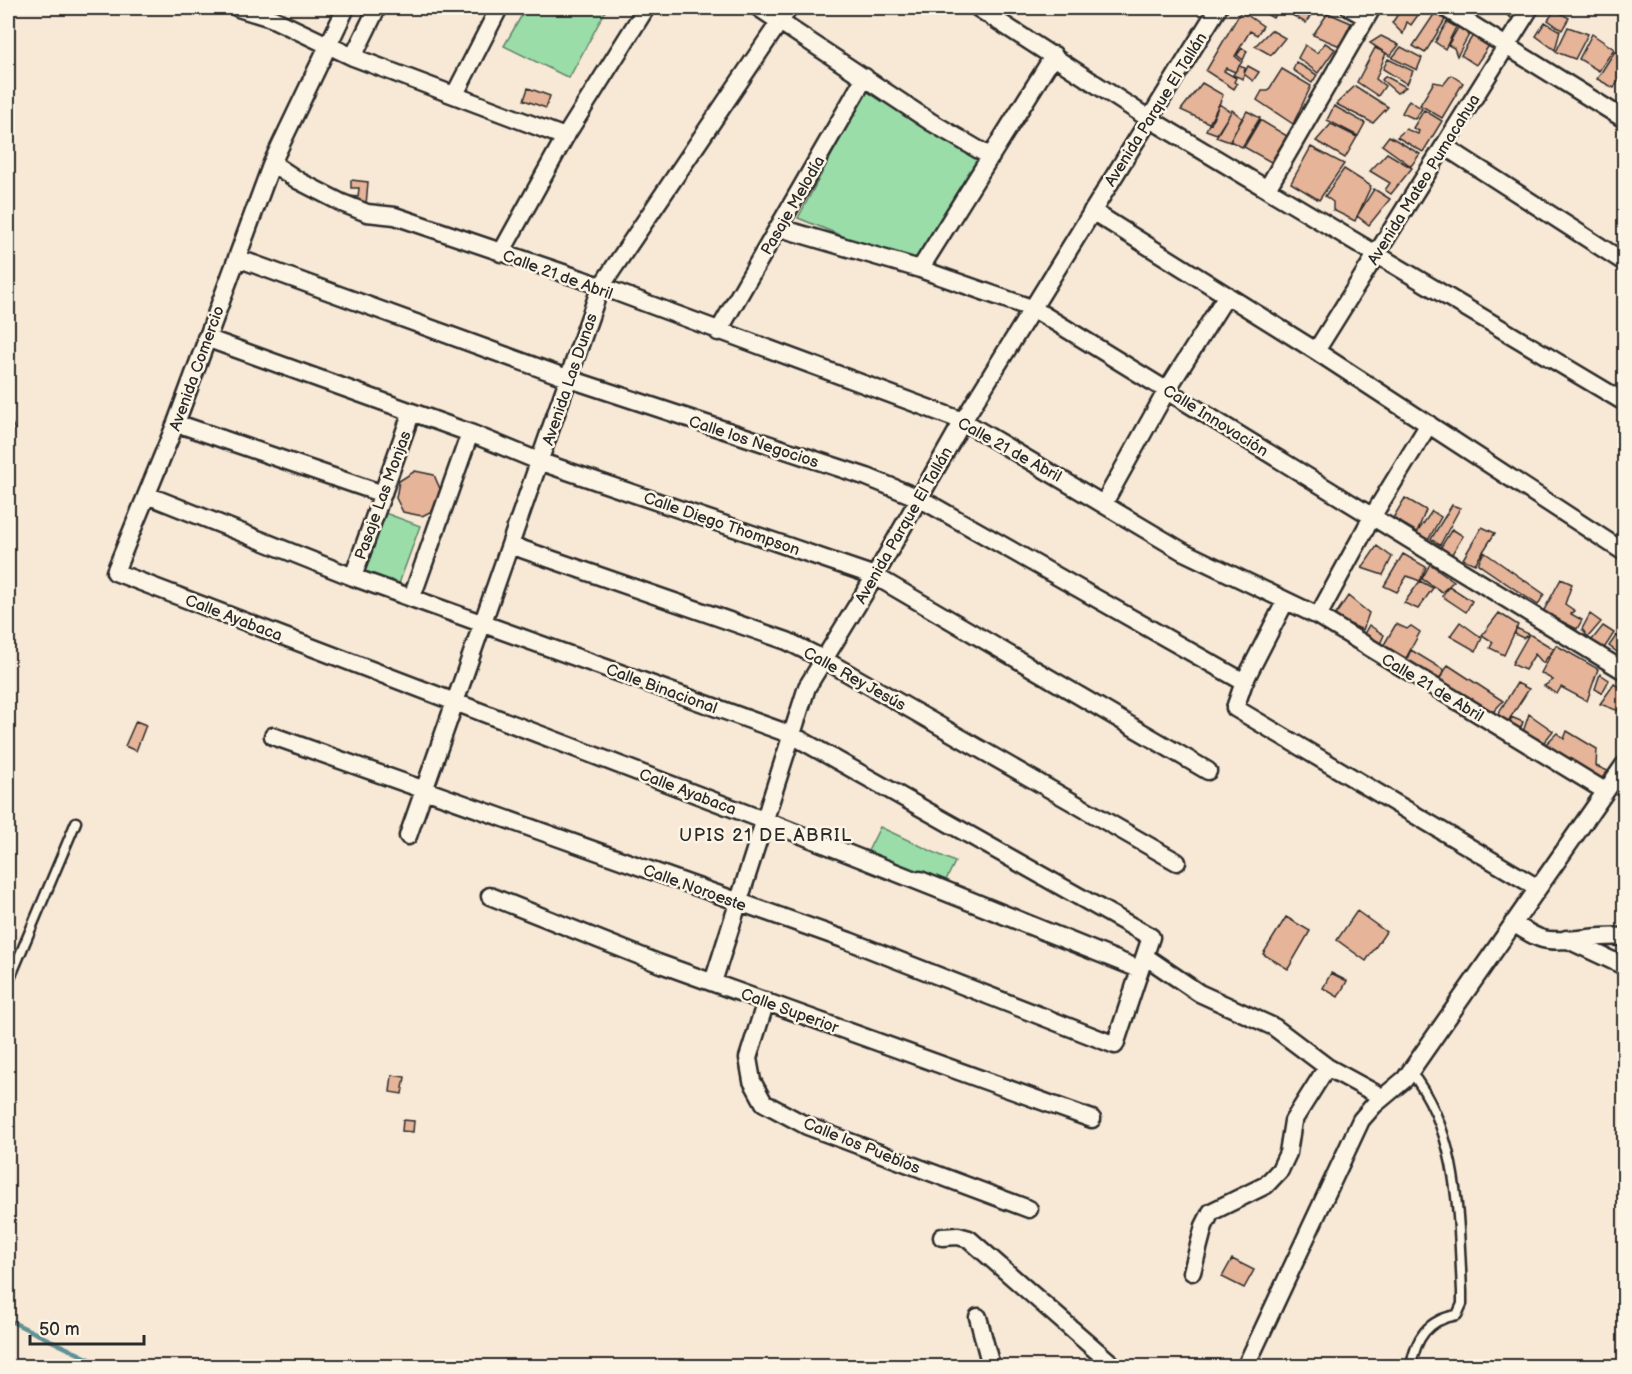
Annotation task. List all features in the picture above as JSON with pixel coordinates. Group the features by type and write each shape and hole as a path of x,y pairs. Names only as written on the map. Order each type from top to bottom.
{"street":[{"path":"238,8 271,18 354,57 565,137"},
{"name":"Avenida Comercio","path":"115,572 176,423 272,163 346,8"},
{"path":"354,57 377,8"},
{"path":"455,94 499,8"},
{"path":"501,253 565,137 646,8"},
{"path":"759,8 785,14 865,77 931,122 991,157"},
{"path":"978,8 1054,55 1148,118 1624,402"},
{"name":"Avenida Parque El Tallán","path":"713,982 807,687 875,576 963,421 1218,8"},
{"path":"1267,189 1369,12 1350,8"},
{"path":"1445,8 1622,110"},
{"name":"Avenida Mateo Pumacahua","path":"1317,351 1530,8"},
{"name":"Avenida Las Dunas","path":"408,836 570,380 600,288 785,14"},
{"path":"920,269 1054,55"},
{"name":"Pasaje Melodía","path":"718,332 865,77"},
{"path":"1444,146 1624,262"},
{"name":"Calle 21 de Abril","path":"272,163 299,181 367,213 395,216 581,279 718,332 963,421 1104,503 1182,552 1318,616 1605,791"},
{"path":"1092,211 1317,351 1624,552"},
{"name":"Calle Innovación","path":"780,228 920,269 1034,309 1624,671"},
{"name":"Calle los Negocios","path":"237,258 570,380 867,477 919,498 1244,682"},
{"path":"1104,503 1167,390 1227,295"},
{"name":"Calle Diego Thompson","path":"206,338 411,414 470,433 541,462 875,576 1208,771"},
{"name":"Pasaje Las Monjas","path":"353,577 411,414"},
{"path":"176,423 383,494"},
{"path":"1318,616 1372,517 1429,424"},
{"path":"412,597 470,433"},
{"name":"Calle Binacional","path":"147,495 353,577 792,735 1151,937 1144,964"},
{"name":"Calle Rey Jesús","path":"510,545 787,641 823,658 1178,862"},
{"name":"Calle Ayabaca","path":"115,572 1144,964"},
{"path":"1285,602 1244,682 1234,708 1538,888"},
{"name":"Calle Noroeste","path":"273,736 849,941 1115,1045 1144,964"},
{"path":"1246,1366 1361,1120 1410,1071 1624,765"},
{"path":"920,880 1144,964 1199,993 1274,1027 1327,1067 1382,1097"},
{"name":"Calle Superior","path":"490,896 658,963 1092,1119"},
{"path":"1513,923 1545,939 1599,935 1624,937"},
{"path":"1565,939 1624,966"},
{"name":"Calle los Pueblos","path":"766,1000 748,1058 752,1081 764,1103 807,1126 1029,1209"},
{"path":"1192,1272 1204,1226 1211,1212 1266,1185 1280,1170 1288,1153 1293,1121 1327,1067"},
{"path":"942,1237 958,1236 969,1239 1114,1366"},
{"path":"978,1317 991,1366"}],"lane":[{"path":"8,983 76,822"},
{"path":"1410,1071 1439,1121 1450,1155 1456,1187 1462,1291 1462,1304 1457,1315 1436,1320 1422,1334 1413,1352 1411,1366"}],"green space":[{"path":"526,8 607,8 569,78 504,46"},
{"path":"868,87 983,159 925,269 798,218"},
{"path":"385,513 420,526 397,589 362,576"},
{"path":"880,827 955,862 941,890 866,855"}],"building":[{"path":"1256,8 1279,8 1273,18"},
{"path":"1284,8 1315,8 1306,23 1283,10"},
{"path":"1402,8 1423,8 1411,25 1407,22 1403,34 1392,23"},
{"path":"1496,8 1517,8 1513,19"},
{"path":"1611,8 1624,8 1624,18"},
{"path":"1555,10 1569,18 1562,30 1548,20"},
{"path":"1241,11 1263,26 1257,35 1250,31 1235,56 1242,62 1235,72 1226,68 1224,71 1236,78 1234,82 1237,84 1234,89 1206,71"},
{"path":"1328,13 1351,23 1340,46 1313,35"},
{"path":"1435,13 1445,20 1425,53 1413,46"},
{"path":"1447,22 1456,27 1445,49 1435,42"},
{"path":"1545,22 1560,31 1555,50 1536,36"},
{"path":"1459,26 1470,33 1457,56 1454,48 1448,45"},
{"path":"1568,27 1588,34 1575,59 1556,52"},
{"path":"1271,30 1285,38 1271,55 1255,46"},
{"path":"1592,34 1614,49 1599,71 1579,59"},
{"path":"1473,35 1490,44 1476,65 1461,55"},
{"path":"1381,36 1399,45 1390,56 1370,43"},
{"path":"1325,43 1335,49 1318,73 1298,58 1305,45 1317,53"},
{"path":"1401,47 1422,58 1417,70 1392,58"},
{"path":"1242,48 1247,51 1243,60 1237,55"},
{"path":"1375,48 1386,53 1376,79 1385,86 1378,96 1357,82"},
{"path":"1615,51 1624,59 1624,69 1614,88 1597,79"},
{"path":"1388,59 1413,71 1407,84 1383,69"},
{"path":"1296,62 1317,75 1312,83 1293,70"},
{"path":"1239,66 1245,68 1243,79 1233,75"},
{"path":"1248,66 1259,72 1253,81 1244,74"},
{"path":"1282,69 1311,86 1293,124 1257,100 1262,91 1268,91"},
{"path":"1451,75 1463,83 1442,118 1420,105 1434,82 1444,84"},
{"path":"1385,76 1406,87 1397,93 1382,80"},
{"path":"1202,83 1223,95 1211,124 1181,110"},
{"path":"1355,86 1388,107 1373,123 1336,104"},
{"path":"528,88 550,96 546,108 524,100"},
{"path":"1409,100 1422,109 1415,119 1402,113"},
{"path":"1219,104 1231,112 1217,134 1206,130"},
{"path":"1334,106 1365,123 1358,136 1327,120"},
{"path":"1232,110 1242,118 1230,142 1216,137"},
{"path":"1424,110 1442,121 1423,152 1397,137 1406,129 1418,134 1419,131 1413,128"},
{"path":"1247,111 1260,118 1242,147 1230,141"},
{"path":"1260,120 1287,136 1271,162 1244,147"},
{"path":"1331,124 1357,137 1345,158 1316,141"},
{"path":"1389,136 1420,154 1411,166 1382,145"},
{"path":"1311,147 1344,164 1319,200 1291,183"},
{"path":"1387,153 1412,168 1391,194 1385,190 1390,183 1370,171"},
{"path":"1344,169 1371,186 1355,221 1333,210 1333,202 1325,196"},
{"path":"351,180 368,182 366,205 351,204 351,196 358,197 359,188 351,188"},
{"path":"1374,189 1390,199 1369,225 1357,216"},
{"path":"8,415 15,430 8,434"},
{"path":"415,471 434,475 441,491 436,509 422,516 403,512 396,498 399,481"},
{"path":"1405,498 1426,510 1417,532 1393,518"},
{"path":"1452,505 1460,508 1440,545 1431,539"},
{"path":"1432,511 1441,517 1427,542 1416,534"},
{"path":"1482,527 1495,533 1475,564 1463,559"},
{"path":"1452,529 1463,536 1452,554 1439,550"},
{"path":"1377,546 1392,557 1383,575 1362,568"},
{"path":"1484,552 1544,594 1538,605 1478,564"},
{"path":"1403,554 1426,567 1420,581 1407,576 1397,592 1384,586"},
{"path":"1430,564 1454,581 1442,592 1422,579"},
{"path":"1561,579 1572,584 1565,604 1575,611 1571,614 1582,620 1577,629 1543,612"},
{"path":"1420,581 1433,588 1418,609 1404,603"},
{"path":"1449,586 1472,601 1466,612 1442,596"},
{"path":"1348,596 1369,613 1363,630 1334,617"},
{"path":"1499,613 1518,625 1504,655 1490,648 1493,642 1482,635"},
{"path":"1590,614 1601,622 1588,637 1582,629"},
{"path":"1460,622 1482,638 1476,651 1450,636"},
{"path":"1396,624 1407,629 1411,626 1420,632 1406,658 1382,648"},
{"path":"1369,625 1384,635 1380,644 1364,634"},
{"path":"1603,626 1614,633 1603,650 1591,641"},
{"path":"1516,628 1529,634 1523,638 1515,634"},
{"path":"1529,634 1554,649 1543,663 1535,654 1525,670 1512,664"},
{"path":"1616,636 1624,638 1624,657 1609,646"},
{"path":"1556,645 1598,669 1587,701 1561,687 1557,694 1544,686 1553,680 1541,673"},
{"path":"1411,650 1444,670 1439,680 1406,661"},
{"path":"1448,665 1503,701 1493,712 1439,680"},
{"path":"1600,674 1609,680 1602,693 1595,689"},
{"path":"1517,683 1529,689 1507,723 1496,717"},
{"path":"1614,684 1624,690 1624,713 1600,704"},
{"path":"1529,714 1553,731 1544,742 1523,732"},
{"path":"1511,717 1523,722 1520,730 1510,726"},
{"path":"136,721 146,725 136,751 125,746"},
{"path":"1567,731 1597,749 1596,766 1608,771 1601,779 1563,763 1566,757 1546,744 1557,733 1564,739"},
{"path":"1357,911 1386,932 1366,961 1337,940"},
{"path":"1286,917 1310,931 1288,969 1263,954"},
{"path":"1331,973 1347,981 1338,997 1323,988"},
{"path":"392,1075 405,1077 402,1094 390,1092"},
{"path":"403,1120 414,1121 413,1132 402,1131"},
{"path":"1232,1259 1254,1270 1244,1288 1222,1277"}],"waterway":[{"path":"8,1320 104,1366"}],"district":[{"name":"UPIS 21 DE ABRIL","path":"766,835"}]}
